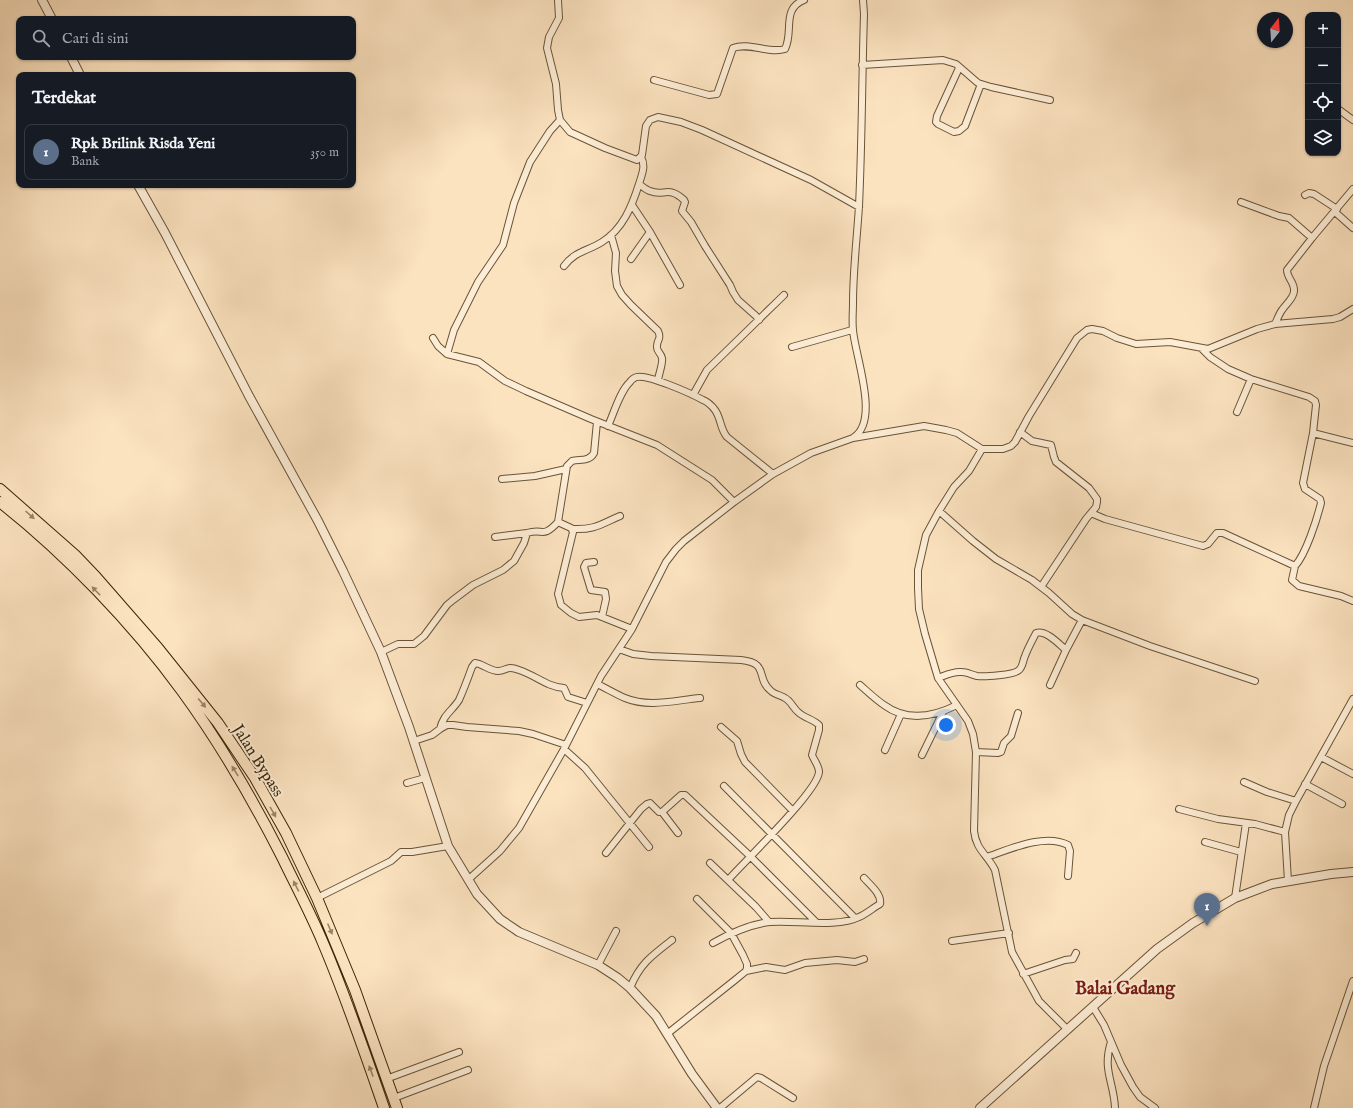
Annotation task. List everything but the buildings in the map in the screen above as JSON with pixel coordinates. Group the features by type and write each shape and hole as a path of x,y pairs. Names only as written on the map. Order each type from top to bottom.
{"highway":[{"name":"Jalan Bypass","path":"0,490 75,554 96,577 158,648 218,723 255,778 286,833 317,898 355,990 397,1108"},
{"name":"Jalan Bypass","path":"0,502 69,563 152,653 182,692 238,776 265,824 302,898 343,994 384,1108"},
{"path":"343,994 355,990"}],"street":[{"path":"42,0 50,16"},
{"path":"558,0 560,18 549,37 547,48 556,84 560,120 570,132 636,160 641,157"},
{"path":"654,80 709,95 717,94 733,48 741,46 778,50 785,49 788,39 791,12 796,4 804,0"},
{"path":"853,438 862,430 866,412 862,378 852,330 853,271 859,207 864,14 863,0"},
{"path":"72,60 78,72"},
{"path":"862,65 943,60 956,64 971,78 981,84 1050,100"},
{"path":"959,68 937,116 938,124 954,132 962,129 965,126 981,84"},
{"path":"1341,111 1353,120"},
{"path":"564,266 582,251 602,243 624,220 632,205 643,172 641,157 646,126 650,120 658,117 681,122 702,130 811,180 859,207"},
{"path":"447,354 454,330 474,289 503,245 514,203 530,162 550,131 560,120"},
{"path":"639,184 650,192 673,192 684,200 685,202 682,212 691,222 730,284 738,300 759,320"},
{"path":"140,188 249,396 318,521 343,571 381,652 414,741 448,846 478,894 500,919 519,932 598,965 630,988 656,1016 692,1074 719,1108 757,1078 761,1078 793,1098"},
{"path":"1275,324 1294,292 1293,284 1287,275 1287,270 1353,189"},
{"path":"1305,195 1309,193 1314,194 1336,211 1353,228"},
{"path":"1241,202 1279,216 1289,218 1312,238"},
{"path":"632,205 650,232 680,285"},
{"path":"631,259 650,232"},
{"path":"611,235 616,253 615,271 617,286 622,295 660,334 657,350 662,358 662,362 658,380"},
{"path":"693,395 707,370 784,295"},
{"path":"469,879 500,851 519,828 565,747 597,684 632,629 666,562 676,549 734,502 772,474 811,453 853,438 924,426 936,427 957,433 982,449 1003,449 1008,447 1015,442 1029,416 1077,338 1087,330 1097,329 1116,338 1136,344 1170,342 1202,349 1213,348 1226,341 1257,329 1275,324 1333,320 1353,310"},
{"path":"792,347 852,330"},
{"path":"433,338 438,346 447,354 479,362 505,381 558,406 657,445 712,480 734,502"},
{"path":"1202,349 1228,370 1251,379 1291,390 1312,399 1316,405 1313,433 1303,483 1305,489 1320,499 1322,503 1306,548 1299,562 1295,566 1292,580 1299,586 1341,596 1353,601"},
{"path":"608,426 624,388 630,382 637,377 658,380 704,400 716,411 723,432 727,437 772,474"},
{"path":"1237,412 1251,379"},
{"path":"495,537 548,531 558,522 566,469 572,461 585,460 592,457 594,454 597,422"},
{"path":"1020,432 1032,441 1051,445 1056,462 1089,488 1097,499 1096,507 1041,587"},
{"path":"1313,433 1353,443"},
{"path":"982,449 969,471 954,487 926,535 918,570 920,609 925,634 938,678 971,728 976,752 974,831 976,844 987,857 995,870 1012,952 1039,1001 1068,1029"},
{"path":"502,479 535,476 566,469"},
{"path":"939,511 973,542 996,559 1041,587 1072,614 1082,620 1150,646 1255,681"},
{"path":"1091,513 1105,519 1179,540 1193,542 1202,546 1208,544 1217,533 1223,533 1295,566"},
{"path":"558,522 573,529 588,530 620,516"},
{"path":"573,529 572,539 558,594 561,605 579,617 592,614 632,629"},
{"path":"381,652 398,644 414,644 424,636 447,605 473,585 503,570 514,561 524,543 527,533"},
{"path":"594,562 586,564 584,567 591,590 605,592 606,599 602,617"},
{"path":"1050,685 1082,620"},
{"path":"938,678 957,672 978,676 1016,672 1022,666 1025,656 1036,633 1038,632 1043,633 1066,650"},
{"path":"619,649 643,656 751,661 757,664 770,691 786,698 798,712 815,722 819,728 812,755 818,769 818,776 787,818 770,834 728,880"},
{"path":"440,729 444,717 452,710 459,700 475,663 498,671 507,668 519,670 535,676 550,686 564,688 567,697 587,703"},
{"path":"597,684 625,698 644,702 659,703 680,699 700,698"},
{"path":"860,685 884,706 901,714 924,716 943,712 957,706"},
{"path":"1288,881 1285,832 1289,815 1353,699"},
{"path":"922,755 943,712"},
{"path":"976,752 1001,752 1004,744 1011,736 1018,713"},
{"path":"885,750 901,714"},
{"path":"414,741 432,735 447,725 453,725 519,731 533,734 565,747 585,768 649,847"},
{"path":"721,727 737,741 745,762 792,810"},
{"path":"1321,757 1353,774"},
{"path":"407,783 425,778"},
{"path":"1244,782 1266,792 1296,801"},
{"path":"1305,784 1342,804"},
{"path":"724,786 854,918"},
{"path":"662,812 681,795 683,794 687,796 816,922"},
{"path":"606,853 641,809 649,803 659,812 662,812 678,833"},
{"path":"1179,809 1218,819 1246,823 1285,832"},
{"path":"1235,898 1246,823"},
{"path":"987,857 1035,842 1047,840 1064,843 1068,845 1070,851 1068,876"},
{"path":"1205,842 1242,852"},
{"path":"317,898 391,861 400,852 412,852 448,846"},
{"path":"710,863 769,922"},
{"path":"980,1108 1157,949 1193,922 1235,898 1272,884 1353,872"},
{"path":"713,943 731,933 769,922 834,922 859,918 881,902 880,896 864,878"},
{"path":"697,899 731,933 747,964 746,971"},
{"path":"598,965 616,930"},
{"path":"952,941 1009,933"},
{"path":"630,988 641,966 672,940"},
{"path":"1023,974 1065,960 1073,959 1076,953"},
{"path":"667,1034 746,971 766,967 785,970 805,964 836,960 855,962 864,959"},
{"path":"1314,1108 1324,1066 1353,981"},
{"path":"1093,1007 1104,1025 1121,1065 1133,1087 1140,1096 1155,1108"},
{"path":"1111,1042 1107,1054 1107,1067 1115,1101 1115,1108"},
{"path":"386,1079 459,1052"},
{"path":"394,1098 468,1070"}],"place":[{"name":"Rpk Brilink Risda Yeni","path":"1207,926"}],"district":[{"name":"Balai Gadang","path":"1125,988"}]}
